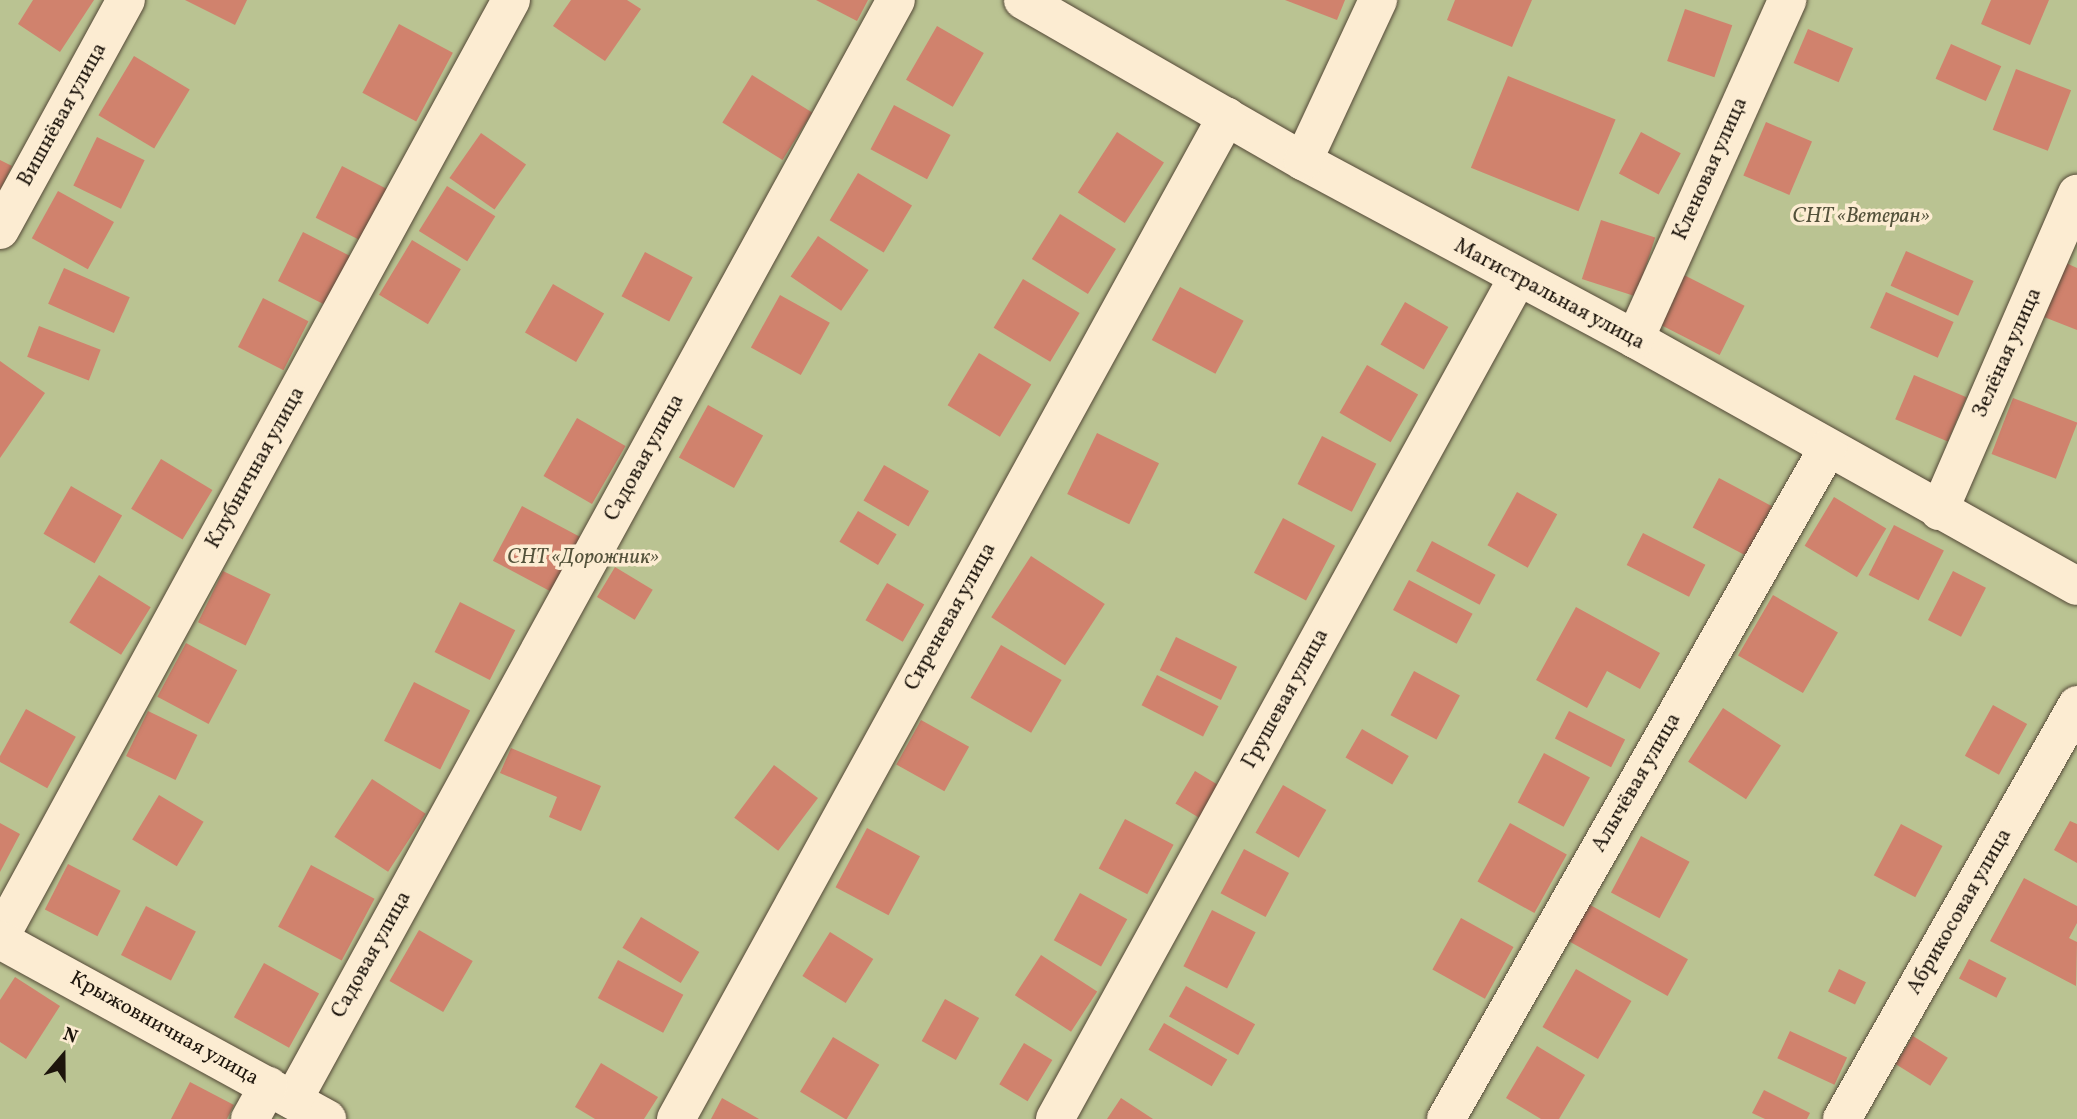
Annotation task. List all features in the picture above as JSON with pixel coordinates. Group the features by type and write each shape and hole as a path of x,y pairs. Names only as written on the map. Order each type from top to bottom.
{"street":[{"name":"Вишнёвая улица","path":"0,230 126,0"},
{"name":"Клубничная улица","path":"0,938 511,0"},
{"name":"Садовая улица","path":"250,1119 281,1093 896,0"},
{"path":"1303,161 1378,0"},
{"name":"Кленовая улица","path":"1634,339 1787,0"},
{"name":"Магистральная улица","path":"1029,1 1303,161 1517,279 1634,339 2077,586"},
{"name":"Сиреневая улица","path":"676,1119 1227,116"},
{"name":"Зелёная улица","path":"1939,511 2077,194"},
{"name":"Грушевая улица","path":"1055,1119 1517,279"},
{"name":"Алычёвая улица","path":"1446,1119 1828,447"},
{"name":"Абрикосовая улица","path":"1842,1119 2077,705"},
{"name":"Крыжовничная улица","path":"0,938 327,1119"}],"green space":[{"name":"СНТ «Дорожник»","path":"0,0 2077,0 2077,1119 0,1119"}],"building":[{"path":"33,0 94,0 60,52 18,24"},
{"path":"185,0 247,0 235,25"},
{"path":"571,0 627,0 641,9 605,61 553,26"},
{"path":"816,0 868,0 857,21"},
{"path":"1285,0 1345,0 1337,20"},
{"path":"1455,0 1532,0 1512,47 1447,20"},
{"path":"1991,0 2049,0 2030,45 1981,24"},
{"path":"1685,9 1732,25 1714,77 1667,61"},
{"path":"399,24 453,53 416,122 362,93"},
{"path":"937,26 984,53 953,107 906,80"},
{"path":"1808,29 1853,48 1839,82 1794,63"},
{"path":"1951,44 2001,66 1986,101 1936,79"},
{"path":"134,56 190,89 154,149 98,115"},
{"path":"2016,69 2071,90 2048,151 1993,130"},
{"path":"752,75 812,113 783,160 722,122"},
{"path":"1508,76 1616,119 1578,211 1471,168"},
{"path":"894,105 951,135 927,179 871,149"},
{"path":"1766,122 1812,142 1789,195 1743,175"},
{"path":"1117,132 1164,162 1125,223 1078,192"},
{"path":"1641,132 1681,153 1659,195 1619,173"},
{"path":"481,133 526,165 495,210 449,178"},
{"path":"97,137 145,160 121,209 73,186"},
{"path":"0,160 12,166 0,190"},
{"path":"342,166 387,189 361,241 316,218"},
{"path":"858,173 912,205 884,253 830,220"},
{"path":"447,186 495,216 467,261 419,231"},
{"path":"58,191 114,222 88,269 32,238"},
{"path":"1060,214 1116,249 1088,294 1032,259"},
{"path":"1601,220 1655,238 1636,297 1582,279"},
{"path":"303,232 350,256 325,305 278,281"},
{"path":"818,236 869,270 841,311 791,277"},
{"path":"412,240 461,269 428,324 379,295"},
{"path":"1906,251 1974,281 1958,316 1891,286"},
{"path":"645,252 693,277 669,321 622,296"},
{"path":"2066,263 2077,268 2077,330 2044,317"},
{"path":"64,268 130,297 114,333 48,304"},
{"path":"1684,275 1745,306 1720,355 1659,324"},
{"path":"1023,279 1080,313 1050,362 994,328"},
{"path":"553,284 604,314 576,362 525,332"},
{"path":"1180,287 1244,321 1215,374 1152,340"},
{"path":"1886,292 1954,322 1938,358 1870,328"},
{"path":"780,295 830,323 801,375 751,347"},
{"path":"263,298 308,321 283,370 238,347"},
{"path":"1405,302 1448,327 1424,369 1380,344"},
{"path":"39,326 101,350 89,380 27,357"},
{"path":"979,353 1031,384 1000,437 948,405"},
{"path":"0,361 45,393 0,458"},
{"path":"1367,365 1418,395 1391,442 1340,413"},
{"path":"1914,375 1966,397 1948,441 1895,419"},
{"path":"2013,398 2077,423 2056,479 1991,454"},
{"path":"708,405 763,436 734,488 679,457"},
{"path":"577,418 625,446 592,504 544,476"},
{"path":"1097,433 1159,463 1129,524 1067,494"},
{"path":"1322,436 1376,464 1352,512 1297,484"},
{"path":"161,459 212,490 183,540 131,509"},
{"path":"884,465 929,491 909,527 864,501"},
{"path":"1719,478 1772,506 1746,556 1693,527"},
{"path":"71,486 122,516 95,563 44,534"},
{"path":"1517,492 1557,514 1528,568 1487,545"},
{"path":"1834,497 1886,528 1857,577 1805,546"},
{"path":"522,506 580,537 551,592 493,561"},
{"path":"858,511 897,534 878,565 839,542"},
{"path":"1283,518 1335,546 1306,600 1254,573"},
{"path":"1894,525 1944,550 1918,600 1869,575"},
{"path":"1643,533 1705,565 1689,597 1627,565"},
{"path":"1432,541 1496,575 1480,605 1416,571"},
{"path":"1031,556 1105,604 1065,665 991,617"},
{"path":"615,567 653,590 635,620 597,597"},
{"path":"223,571 271,594 246,645 198,622"},
{"path":"1953,571 1986,588 1961,637 1928,620"},
{"path":"99,575 151,607 121,655 69,622"},
{"path":"1409,580 1473,614 1457,644 1393,610"},
{"path":"887,583 924,604 903,642 866,620"},
{"path":"1773,595 1838,633 1803,693 1738,656"},
{"path":"460,602 515,630 490,680 435,652"},
{"path":"1576,607 1660,653 1640,689 1607,671 1587,708 1536,680"},
{"path":"1176,637 1237,667 1221,700 1160,670"},
{"path":"186,643 237,670 209,724 157,697"},
{"path":"1001,645 1062,680 1031,733 970,698"},
{"path":"1414,671 1460,695 1436,740 1391,715"},
{"path":"1157,675 1218,706 1203,737 1142,705"},
{"path":"414,682 470,711 440,769 384,741"},
{"path":"1993,705 2027,724 1999,775 1965,756"},
{"path":"1723,708 1781,746 1746,799 1688,762"},
{"path":"26,709 76,737 47,788 0,762 0,756"},
{"path":"148,711 197,735 176,780 126,756"},
{"path":"1569,711 1625,740 1611,767 1555,739"},
{"path":"921,720 969,747 944,791 896,765"},
{"path":"1362,729 1409,756 1392,785 1346,758"},
{"path":"511,748 601,786 581,831 549,817 557,797 500,773"},
{"path":"1544,753 1590,777 1564,827 1518,802"},
{"path":"774,765 818,798 778,851 734,818"},
{"path":"1195,771 1220,786 1200,819 1175,804"},
{"path":"372,779 426,814 388,872 334,837"},
{"path":"1283,785 1326,810 1299,858 1256,833"},
{"path":"159,795 204,822 177,866 132,840"},
{"path":"1125,819 1174,845 1147,894 1099,868"},
{"path":"2070,821 2077,824 2077,863 2054,850"},
{"path":"0,823 20,834 0,872"},
{"path":"1510,823 1567,855 1534,913 1478,882"},
{"path":"1901,824 1942,846 1915,897 1874,875"},
{"path":"867,828 920,856 889,915 836,887"},
{"path":"1641,836 1690,862 1660,918 1611,893"},
{"path":"1244,849 1289,873 1266,917 1221,893"},
{"path":"68,864 121,891 97,936 45,909"},
{"path":"311,865 375,899 342,961 278,927"},
{"path":"2024,878 2077,906 2077,923 2069,938 2077,942 2076,986 1990,941"},
{"path":"1080,893 1127,919 1101,966 1054,940"},
{"path":"1583,901 1688,959 1668,996 1563,938"},
{"path":"146,906 196,931 171,980 121,955"},
{"path":"1212,910 1256,932 1227,988 1183,966"},
{"path":"641,917 699,952 681,983 622,948"},
{"path":"1461,918 1513,947 1485,999 1432,970"},
{"path":"419,930 473,961 443,1012 389,981"},
{"path":"830,932 873,959 846,1003 802,976"},
{"path":"1041,955 1097,991 1071,1032 1015,995"},
{"path":"1969,959 2006,978 1996,998 1959,979"},
{"path":"618,960 683,995 663,1033 598,998"},
{"path":"264,963 319,994 289,1048 234,1017"},
{"path":"1576,969 1631,1001 1598,1059 1542,1027"},
{"path":"1839,969 1866,982 1855,1005 1828,991"},
{"path":"15,977 60,1006 26,1059 0,1042 0,1000"},
{"path":"1186,986 1255,1024 1238,1055 1169,1017"},
{"path":"945,999 979,1018 956,1060 922,1041"},
{"path":"1164,1023 1227,1060 1212,1086 1148,1050"},
{"path":"1790,1031 1847,1058 1834,1085 1777,1058"},
{"path":"1913,1036 1948,1058 1930,1086 1896,1064"},
{"path":"833,1037 879,1065 847,1119 800,1092"},
{"path":"1024,1043 1052,1060 1028,1101 999,1084"},
{"path":"1537,1046 1585,1075 1559,1119 1541,1119 1506,1098"},
{"path":"601,1063 658,1097 644,1119 595,1119 575,1107"},
{"path":"190,1082 234,1105 227,1119 171,1119"},
{"path":"1764,1090 1810,1113 1807,1119 1765,1119 1752,1113"},
{"path":"722,1098 759,1119 711,1119"},
{"path":"1121,1098 1153,1119 1107,1119"}],"park label":[{"name":"СНТ «Ветеран»","path":"1861,217"}]}
